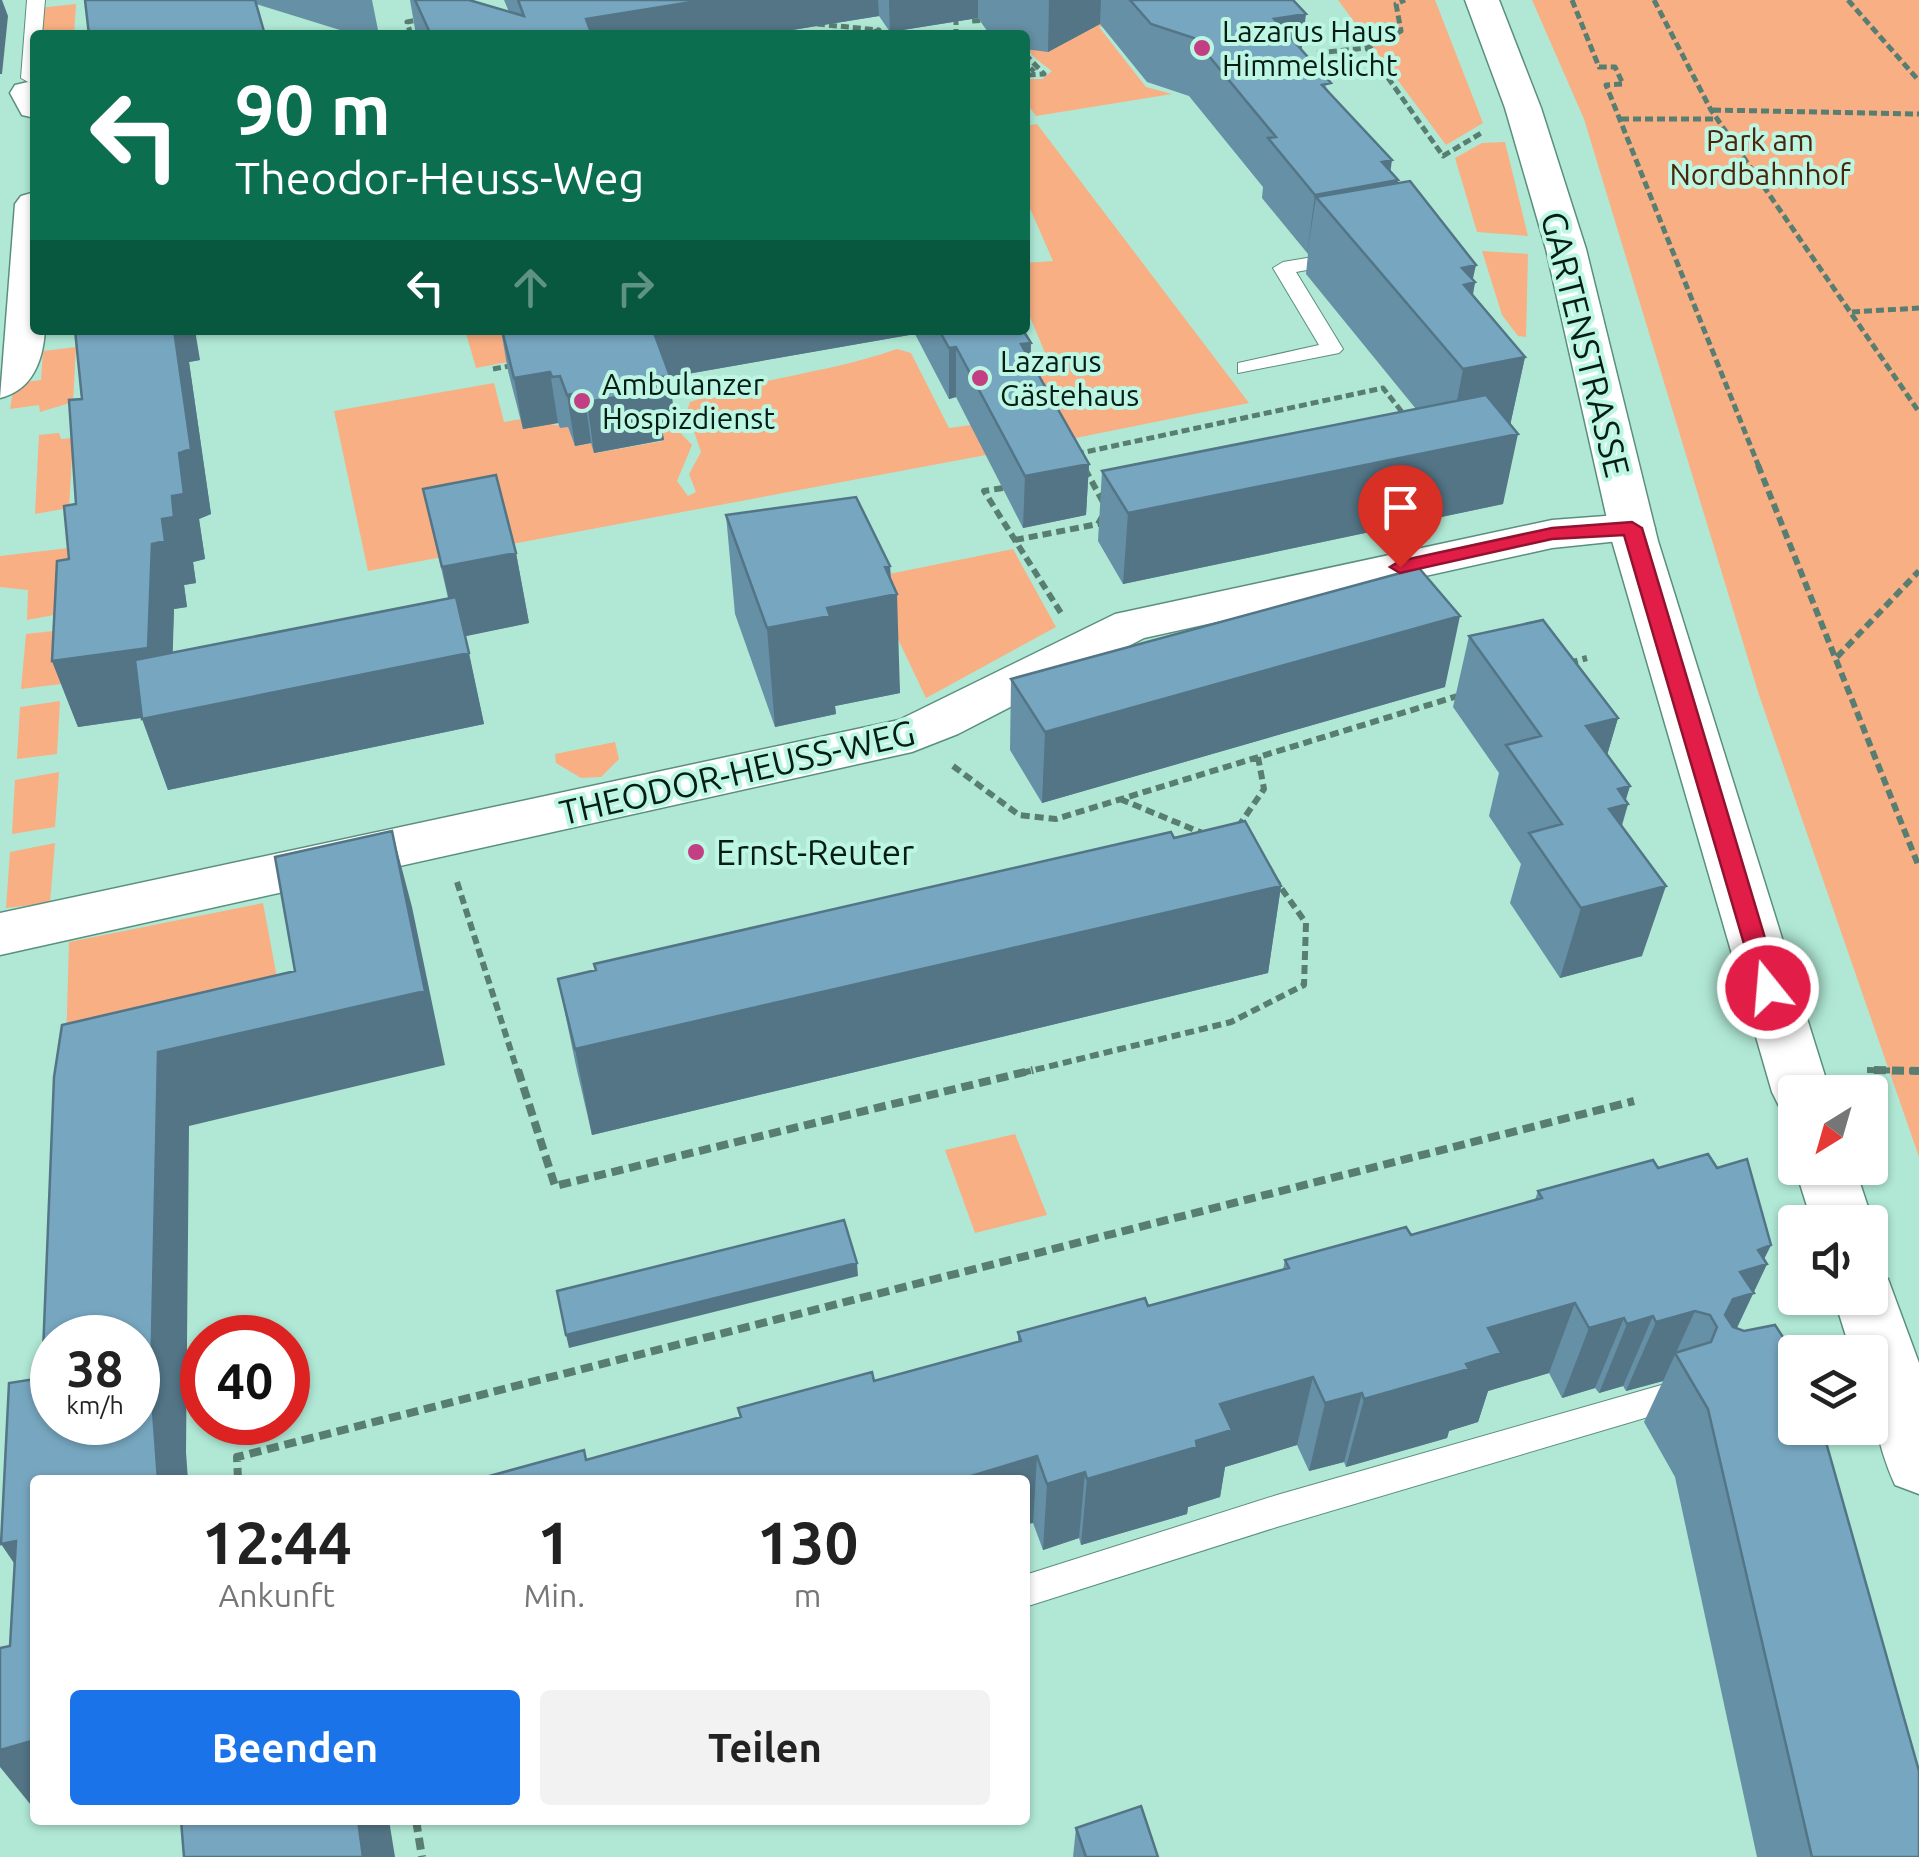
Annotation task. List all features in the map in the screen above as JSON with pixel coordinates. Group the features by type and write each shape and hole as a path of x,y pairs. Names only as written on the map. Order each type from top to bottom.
{"street":[{"name":"GARTENSTRASSE","path":"1482,0 1523,108 1566,249 1632,528 1796,1075"},
{"path":"0,384 22,360 30,264"},
{"name":"THEODOR-HEUSS-WEG","path":"0,934 912,736 960,715 1080,644 1132,625 1552,534 1632,528"},
{"path":"1888,1385 1919,1464"}],"lane":[{"path":"34,30 36,0"},
{"path":"1246,368 1332,350 1283,268 1359,255"},
{"path":"1030,1590 1277,1511 1665,1398"}],"path":[{"path":"1317,53 1367,48 1401,31 1396,4 1405,0"},
{"path":"1572,0 1599,68 1615,67 1623,84 1606,84 1919,867"},
{"path":"1654,0 1712,110 1919,412"},
{"path":"1848,0 1919,81"},
{"path":"956,30 956,16 962,8 971,21 1000,23"},
{"path":"965,12 974,10"},
{"path":"409,30 407,22 423,19"},
{"path":"806,24 880,30"},
{"path":"1367,48 1443,156 1493,126"},
{"path":"1030,62 1034,68"},
{"path":"1030,76 1044,74 1042,69 1034,68"},
{"path":"1030,72 1034,68"},
{"path":"1712,110 1919,114"},
{"path":"1621,118 1718,118"},
{"path":"1850,312 1919,308"},
{"path":"493,369 528,362"},
{"path":"1015,540 1098,524 1106,507 1076,453 1382,388 1415,428"},
{"path":"1403,414 1418,411"},
{"path":"1003,488 984,492 1080,644"},
{"path":"1837,658 1919,571"},
{"path":"1551,668 1587,658"},
{"path":"912,736 1019,815 1056,819 1480,690"},
{"path":"1236,829 1264,789 1258,757"},
{"path":"1120,799 1209,836"},
{"path":"443,839 555,1186 1232,1022 1304,985 1306,923 1276,876 1260,864"},
{"path":"1867,1070 1919,1070"},
{"path":"238,1475 237,1458 1634,1102"},
{"path":"417,1825 422,1857"}],"green space":[{"path":"1338,0 1435,0 1483,123 1446,145"},
{"name":"Park am Nordbahnhof","path":"1532,0 1919,0 1919,1157 1759,695 1584,119"},
{"path":"76,4 74,30 34,30 29,9"},
{"path":"1121,13 1128,22 1099,27 1146,87 1172,94 1036,116 1030,108 1030,79 1042,79 1052,71 1030,52 1030,34"},
{"path":"1037,124 1249,403 1036,446 1020,335 1038,363 1048,360 1030,317 1030,263 1053,261 1030,208 1030,125"},
{"path":"1505,142 1528,236 1477,232 1455,158 1482,143"},
{"path":"1482,251 1528,254 1526,337 1518,336 1502,315"},
{"path":"466,335 564,335 571,350 476,368"},
{"path":"76,347 73,402 40,412 39,405 10,409 13,391 26,382 41,380 43,351"},
{"path":"897,349 911,353 949,428 971,425 986,455 368,571 334,411 494,383 504,422 521,419 568,427 575,446 591,443 595,453 663,441 659,429 675,427 692,445 677,481 688,496 696,492 689,474 701,452 687,411 690,402"},
{"path":"59,433 61,439 73,438 69,508 35,514 39,435"},
{"path":"69,548 65,613 27,620 28,590 0,587 0,556"},
{"path":"1013,549 1056,627 926,698 869,578"},
{"path":"62,630 61,684 21,689 26,634"},
{"path":"60,701 57,754 17,759 20,707"},
{"path":"615,742 619,759 601,777 581,778 556,763 555,754"},
{"path":"59,772 55,827 12,834 15,780"},
{"path":"55,843 50,903 6,908 10,852"},
{"path":"263,903 285,1020 65,1081 69,942"},
{"path":"1015,1134 1047,1215 975,1233 945,1150"}],"building":[{"path":"85,0 255,0 264,30 88,30"},
{"path":"415,0 469,0 524,16 518,0 704,0 586,19 590,30 429,30"},
{"path":"1130,0 1293,0 1306,14 1274,19 1331,83 1322,85 1392,160 1382,162 1398,180 1315,195 1268,138 1276,137 1194,38 1151,24"},
{"path":"1410,181 1476,265 1462,268 1475,282 1464,285 1525,357 1463,369 1316,197"},
{"path":"76,335 175,335 191,449 179,453 184,494 172,496 174,517 162,519 165,541 152,544 148,648 52,661 57,561 69,559 64,506 76,504 69,400 82,399"},
{"path":"503,335 655,335 670,376 653,378 658,390 587,402 584,392 567,395 560,376 552,377 550,372 514,378"},
{"path":"942,335 1026,335 1031,343 1021,344 1089,464 1025,476 956,347 949,348"},
{"path":"1486,395 1518,434 1128,513 1102,471"},
{"path":"496,475 516,553 442,567 423,489"},
{"path":"856,497 890,566 885,567 897,594 827,608 830,616 767,628 726,515"},
{"path":"1419,568 1460,616 1045,732 1011,679"},
{"path":"456,597 469,653 142,719 135,660"},
{"path":"1543,620 1618,718 1586,726 1630,786 1618,789 1628,804 1609,809 1666,886 1581,908 1529,833 1562,824 1506,745 1541,736 1469,636"},
{"path":"1245,821 1281,886 575,1049 558,979 596,970 594,964 1171,832 1174,838"},
{"path":"392,831 425,991 158,1052 152,1315 45,1315 54,1077 62,1025 295,971 275,857"},
{"path":"1708,1154 1717,1168 1747,1159 1771,1245 1758,1250 1767,1264 1740,1272 1754,1293 1733,1299 1725,1315 1733,1327 1744,1331 1775,1325 1782,1335 1778,1335 1778,1445 1827,1445 1919,1771 1919,1857 1812,1857 1708,1409 1675,1353 1711,1342 1717,1327 1710,1315 1695,1311 1656,1322 1653,1316 1627,1324 1624,1318 1589,1328 1575,1303 1488,1328 1501,1353 1466,1364 1469,1369 1364,1399 1362,1393 1325,1403 1313,1377 1220,1404 1232,1430 1196,1441 1197,1447 1087,1479 1085,1472 1047,1484 1037,1456 974,1475 493,1475 584,1450 586,1460 741,1417 738,1408 872,1372 874,1381 1021,1341 1018,1332 1145,1298 1148,1306 1289,1268 1285,1260 1406,1227 1411,1235 1542,1198 1538,1191 1653,1160 1658,1168"},
{"path":"844,1220 857,1263 566,1335 557,1291"},
{"path":"30,1380 30,1445 155,1445 158,1475 30,1475 30,1741 0,1750 0,1648 10,1646 16,1541 1,1544 9,1383"},
{"path":"1141,1806 1158,1857 1086,1857 1076,1828"},
{"path":"181,1825 359,1825 363,1857 184,1857"}],"place":[{"name":"Lazarus Haus Himmelslicht","path":"1202,48"},
{"name":"Lazarus Gästehaus","path":"980,378"},
{"name":"Ambulanzer Hospizdienst","path":"582,401"},
{"name":"Ernst-Reuter","path":"696,852"}],"route":[{"path":"1400,567 1552,534 1590,528 1632,528 1768,988"}]}
